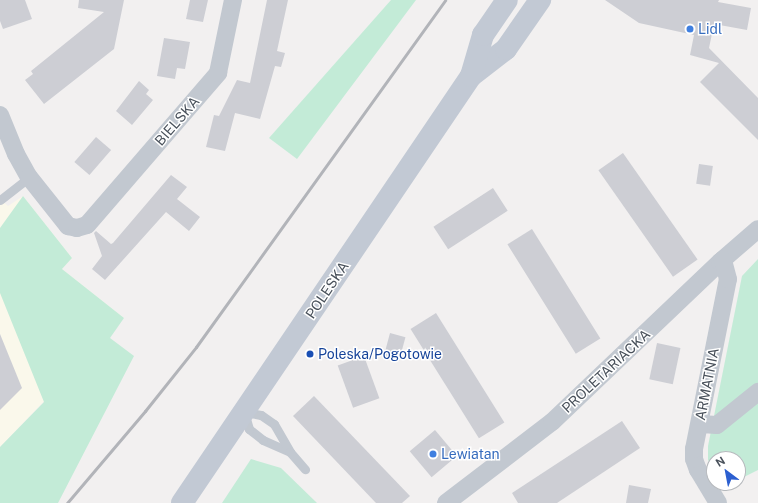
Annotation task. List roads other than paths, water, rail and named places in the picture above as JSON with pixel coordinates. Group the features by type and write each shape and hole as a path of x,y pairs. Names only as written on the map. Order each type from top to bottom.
{"main road":[{"name":"POLESKA","path":"182,503 471,76 483,35 507,0"},
{"name":"POLESKA","path":"471,76 506,49 540,0"}],"street":[{"name":"BIELSKA","path":"29,177 68,226 77,228 87,225 218,73 233,0"},
{"path":"0,115 16,154 29,177"},
{"name":"PROLETARIACKA","path":"446,503 552,422 723,260 758,229"},
{"name":"ARMATNIA","path":"718,503 698,470 694,459 694,449 728,279 723,260"},
{"path":"700,424 717,424 758,392"}],"lane":[{"path":"0,200 29,177"},
{"path":"290,452 262,440 250,429 244,412 261,415 274,424 290,452 305,469"}],"railway":[{"path":"67,503 145,411 196,347 445,0"}],"place":[{"name":"Lidl","path":"690,29"},
{"name":"Poleska/Pogotowie","path":"310,354"},
{"name":"Lewiatan","path":"433,454"}]}
